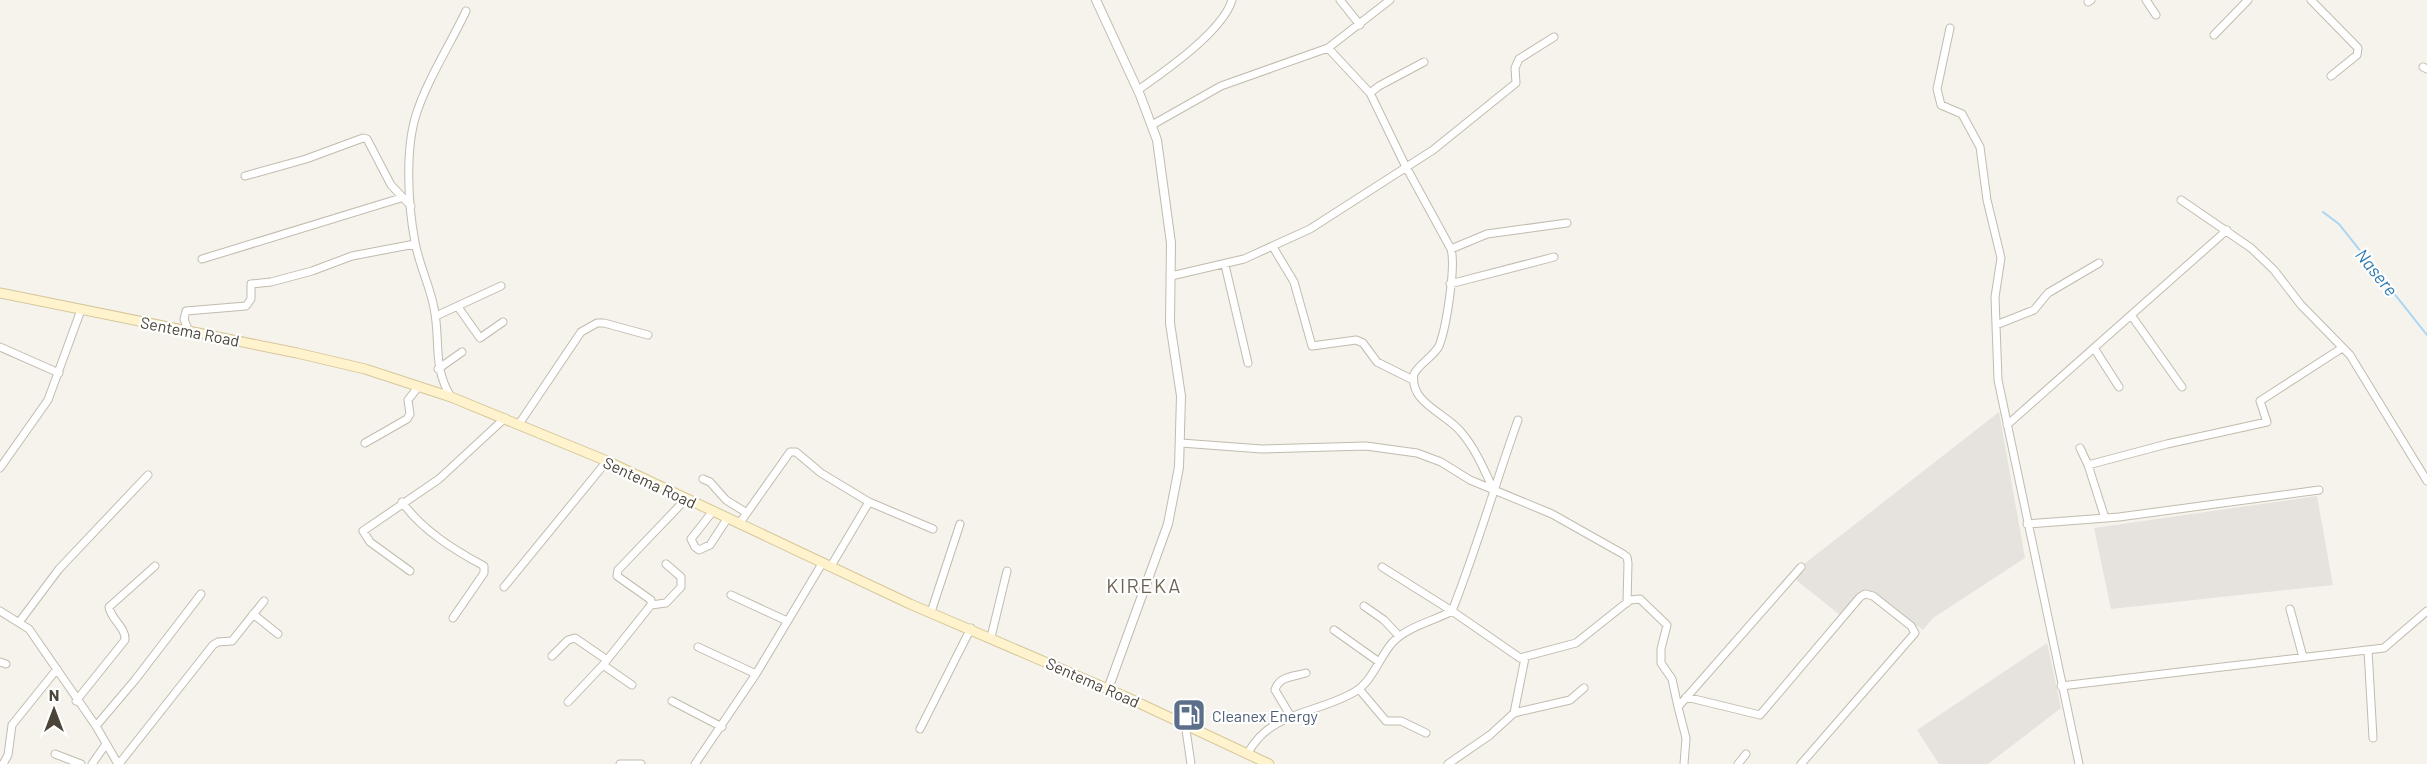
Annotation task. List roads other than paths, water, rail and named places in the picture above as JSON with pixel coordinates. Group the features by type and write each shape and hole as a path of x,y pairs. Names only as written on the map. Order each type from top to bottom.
{"main road":[{"name":"Sentema Road","path":"0,293 354,367 451,397 607,461 727,519 931,612 1185,723 1269,764"}],"street":[{"path":"1138,90 1174,64 1209,33 1232,0"},
{"path":"1340,0 1360,25"},
{"path":"1152,125 1221,86 1328,48 1390,0"},
{"path":"2146,0 2156,15"},
{"path":"2214,34 2248,0"},
{"path":"2310,0 2358,48 2357,55 2331,76"},
{"path":"1100,2 1157,140 1169,222 1170,323 1180,388 1181,442 1168,524 1108,689"},
{"path":"451,397 441,381 438,369 436,316 415,244 411,206 411,154 417,113 466,11"},
{"path":"1950,28 1937,89 1941,105 1962,114 1980,147 1987,200 2001,258 1995,297 1998,380 2079,764"},
{"path":"1171,276 1225,265 1274,247 1310,229 1405,165 1433,150 1516,83 1515,68 1519,59 1554,37"},
{"path":"1328,48 1370,93 1405,165 1451,249 1453,264 1438,346 1418,367 1413,380"},
{"path":"1370,93 1378,86 1424,62"},
{"path":"245,176 306,159 363,138 401,198 411,206"},
{"path":"202,259 401,198"},
{"path":"2181,200 2251,248 2274,270 2301,305 2350,355 2427,481"},
{"path":"1451,249 1486,234 1567,223"},
{"path":"2007,425 2227,230"},
{"path":"189,332 184,319 186,311 246,306 251,299 251,284 271,282 312,271 352,256 415,244"},
{"path":"1274,247 1294,282 1312,346 1346,340 1360,342 1377,362 1413,380 1423,401 1462,432 1479,459 1493,489"},
{"path":"1450,284 1554,257"},
{"path":"1996,325 2034,310 2048,294 2099,263"},
{"path":"1225,265 1248,363"},
{"path":"436,316 501,286"},
{"path":"458,307 480,338 503,322"},
{"path":"0,468 48,400 81,310"},
{"path":"2131,315 2182,387"},
{"path":"519,423 580,332 597,323 604,323 648,335"},
{"path":"0,347 59,373"},
{"path":"2094,348 2119,387"},
{"path":"2088,465 2167,444 2267,422 2260,401 2342,348"},
{"path":"438,369 462,352"},
{"path":"365,443 407,419 410,414 408,400 419,386"},
{"path":"410,571 370,542 363,531 402,502 440,479 506,418"},
{"path":"1248,753 1255,739 1290,715 1333,702 1359,689 1399,636 1452,611 1482,532 1493,489 1518,420"},
{"path":"1181,442 1262,449 1382,447 1427,456 1470,480 1552,514 1623,554 1627,557 1628,563 1627,603"},
{"path":"2079,448 2088,465 2105,518"},
{"path":"739,524 790,452 796,452 821,472 869,502 933,529"},
{"path":"504,587 607,461"},
{"path":"20,621 59,569 147,475"},
{"path":"703,479 710,482 726,500 747,513"},
{"path":"2027,524 2105,518 2319,490"},
{"path":"651,605 651,600 617,576 618,570 686,500"},
{"path":"402,502 411,514 457,552 484,566 484,573 453,618"},
{"path":"695,764 722,727 787,621 869,502"},
{"path":"713,512 692,539 699,550 710,545 727,519"},
{"path":"931,612 960,524"},
{"path":"568,702 605,663 651,605 666,603 681,587 681,577 666,564"},
{"path":"76,701 125,640 125,633 110,613 109,607 155,566"},
{"path":"1382,567 1452,611 1516,657 1525,658 1576,643 1634,598 1640,599 1667,625 1661,649 1661,663 1672,679 1686,738 1684,764"},
{"path":"1678,707 1801,567"},
{"path":"991,637 1007,572"},
{"path":"96,726 135,681 201,594"},
{"path":"1686,697 1760,715 1860,597 1865,594 1873,596 1911,626 1915,633 1800,764"},
{"path":"731,596 787,621"},
{"path":"0,611 20,621 28,629 57,669 76,701 96,726 118,764 213,645 218,642 232,641 264,601"},
{"path":"1364,606 1384,620 1399,636"},
{"path":"2290,609 2302,657"},
{"path":"2061,686 2384,648 2427,611"},
{"path":"254,614 278,634"},
{"path":"920,729 971,628"},
{"path":"1334,630 1378,662"},
{"path":"552,656 568,640 575,638 632,685"},
{"path":"698,647 756,674"},
{"path":"2368,650 2373,738"},
{"path":"1514,713 1525,658"},
{"path":"3,764 8,755 12,725 57,669"},
{"path":"1290,715 1275,690 1277,684 1280,680 1306,674"},
{"path":"1448,764 1490,735 1514,713 1570,700 1584,688"},
{"path":"1359,689 1386,721 1401,721 1426,733"},
{"path":"672,701 722,727"},
{"path":"1185,723 1191,764"},
{"path":"92,764 106,744"},
{"path":"55,754 81,764"},
{"path":"1738,764 1746,754"},
{"path":"620,764 641,764"}],"waterway":[{"name":"Nasere","path":"2323,212 2339,224 2427,335"}],"place":[{"name":"Cleanex Energy","path":"1189,715"}],"district":[{"name":"KIREKA","path":"1144,585"}]}
